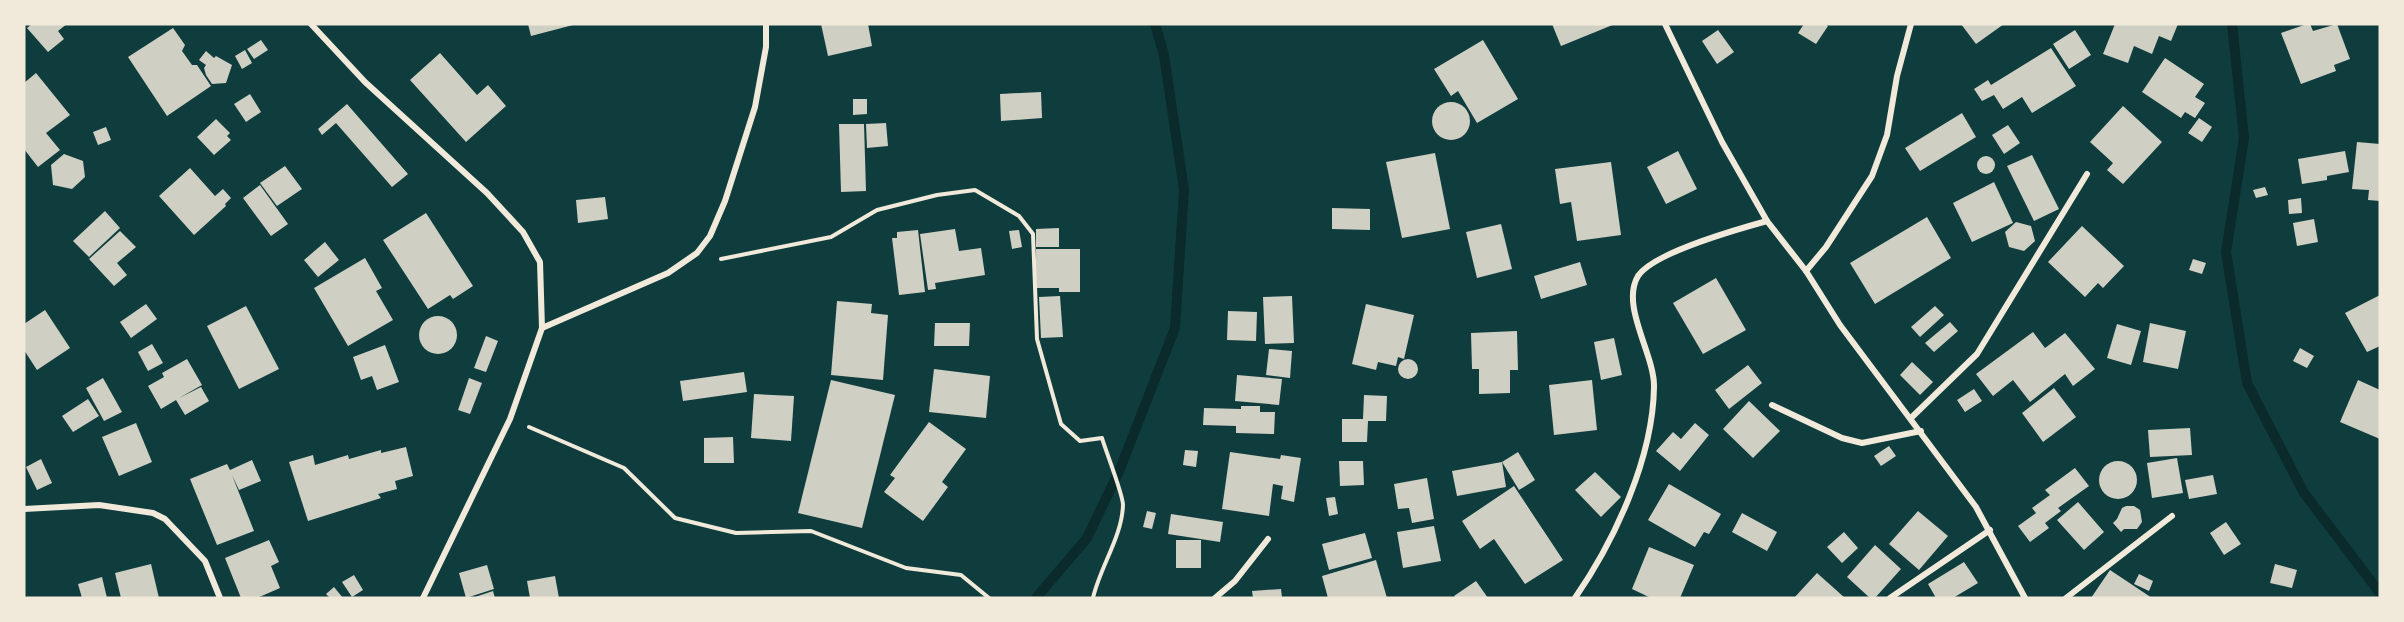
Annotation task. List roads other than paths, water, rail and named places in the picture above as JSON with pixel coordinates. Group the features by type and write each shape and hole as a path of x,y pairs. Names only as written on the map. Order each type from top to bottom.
{"street":[{"path":"311,24 364,82 487,193 523,232 540,262 542,328 510,419 423,598"},
{"path":"542,328 668,273 697,253 710,236 725,201 754,107 766,47 766,24"},
{"path":"1665,24 1722,142 1767,221 1806,272 1840,325 1921,431 1990,530 2025,598"},
{"path":"1806,272 1826,247 1872,176 1887,135 1897,76 1911,24"},
{"path":"1911,418 1977,354 2087,174"},
{"path":"1575,598 1605,549 1630,495 1651,422 1654,385 1634,310 1636,279 1642,271 1689,247 1730,231 1767,221"},
{"path":"1772,405 1842,438 1862,443 1921,431"},
{"path":"24,509 99,505 153,513 165,519 205,561 220,598"},
{"path":"2066,598 2172,516"},
{"path":"1890,598 1990,530"},
{"path":"1215,598 1235,581 1268,539"}],"waterway":[{"path":"1036,598 1087,538 1120,469 1175,328 1184,190 1164,55 1155,24"},
{"path":"2232,24 2244,138 2226,252 2247,383 2304,493 2380,593"}]}
